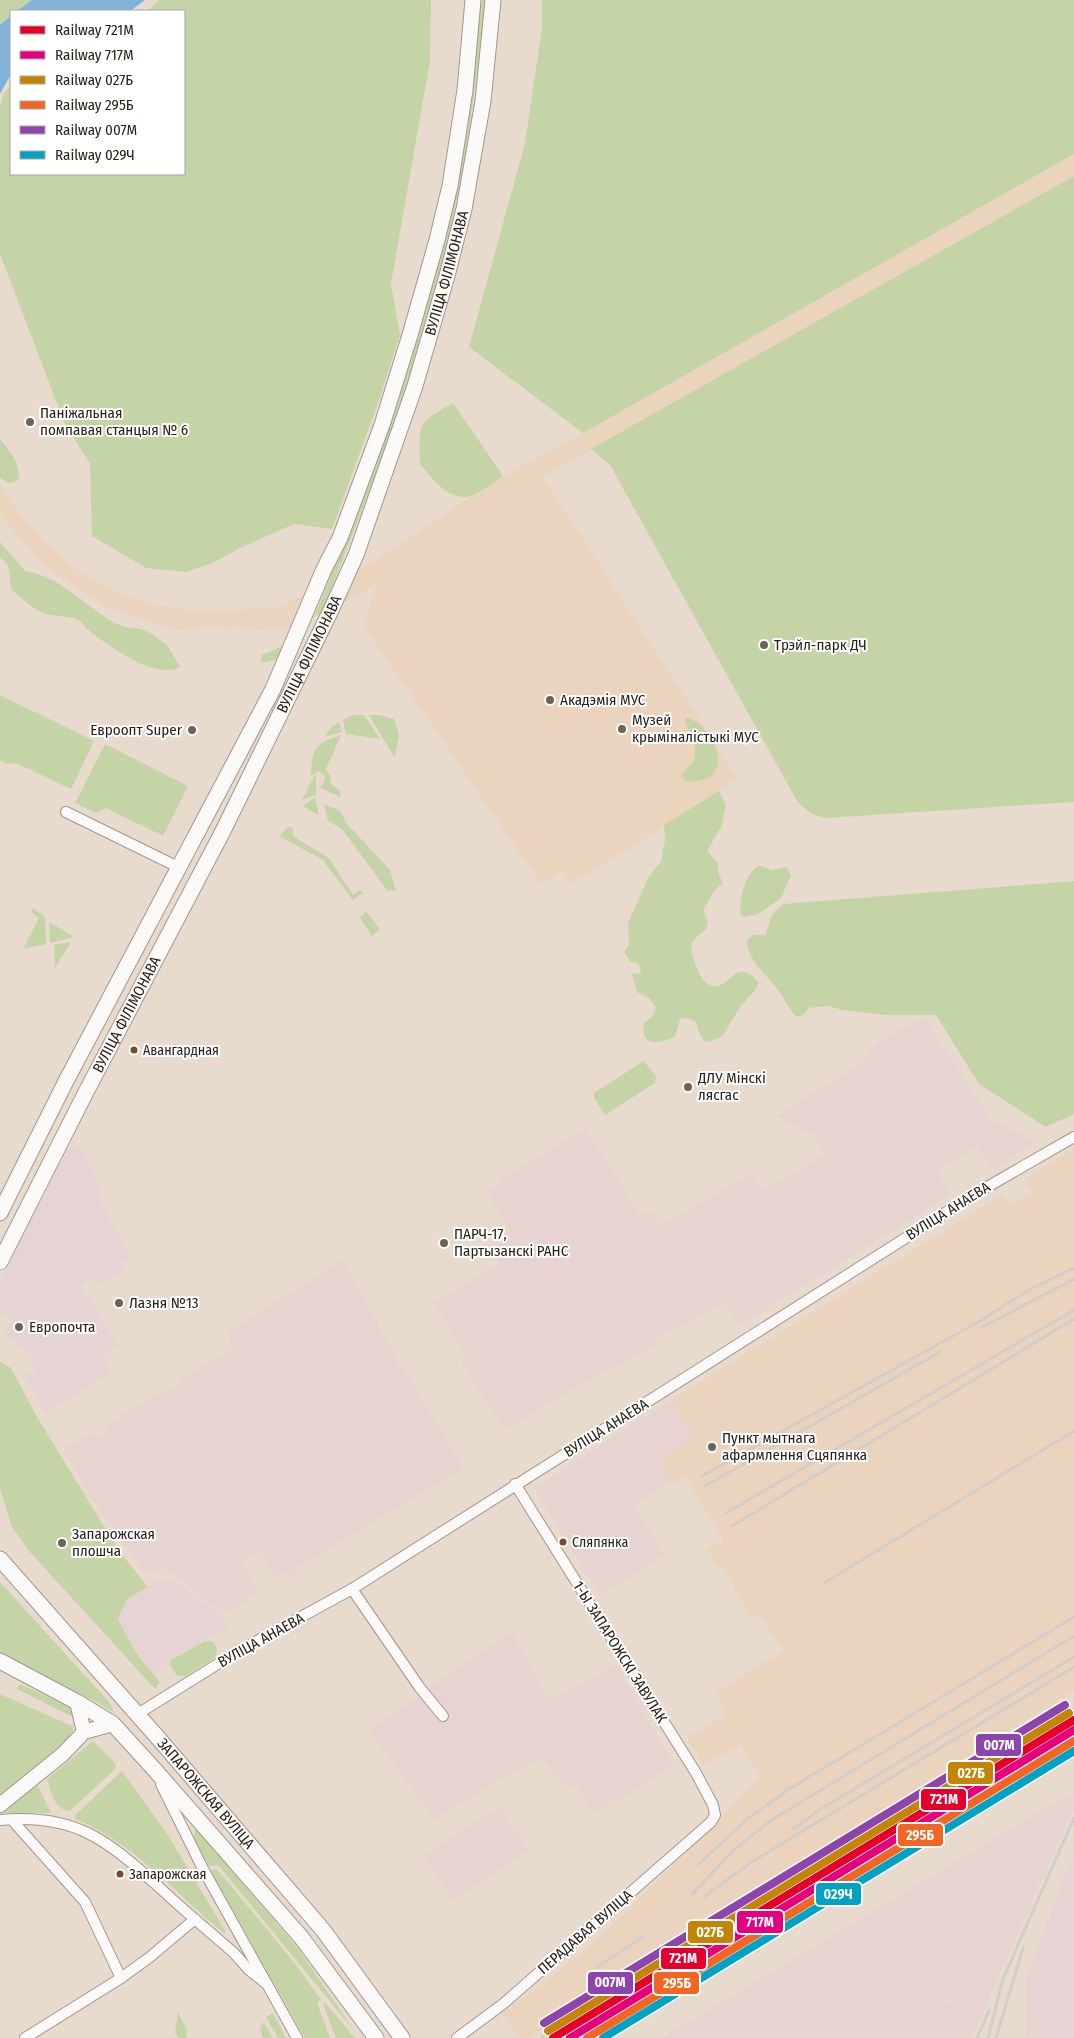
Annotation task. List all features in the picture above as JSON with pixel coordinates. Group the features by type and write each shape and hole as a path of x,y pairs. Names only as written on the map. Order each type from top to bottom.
{"main road":[{"name":"ВУЛІЦА ФІЛІМОНАВА","path":"0,1213 65,1083 273,689 324,570 340,538 382,425 437,240 450,186 464,99 473,0"},
{"name":"ВУЛІЦА ФІЛІМОНАВА","path":"0,1262 86,1092 224,832 356,554 415,386 464,209 483,101 493,0"},
{"path":"204,822 224,832"},
{"name":"ЗАПАРОЖСКАЯ ВУЛІЦА","path":"0,1560 323,1930 401,2036"},
{"name":"ЗАПАРОЖСКАЯ ВУЛІЦА","path":"0,1661 77,1702 112,1724 154,1769 300,1937 376,2038"}],"street":[{"path":"66,812 178,867"},
{"name":"ВУЛІЦА АНАЕВА","path":"136,1715 237,1652 352,1588 975,1194 1074,1137"},
{"name":"1-Ы ЗАПАРОЖСКІ ЗАВУЛАК","path":"516,1484 696,1773 714,1805 715,1814 711,1822"},
{"path":"352,1588 420,1688 442,1716"},
{"path":"77,1702 84,1732"},
{"path":"0,1805 57,1759 84,1732 112,1724"},
{"path":"154,1769 203,1869 297,2038"},
{"path":"0,1820 41,1820 59,1823 80,1828 98,1837 129,1860 234,1953 249,1970 267,1984"},
{"path":"12,1820 85,1902 121,1978"},
{"name":"ПЕРАДАВАЯ ВУЛІЦА","path":"456,2038 503,2004 711,1822"},
{"path":"25,2038 121,1978 195,1919"}],"shaded area":[{"name":"Акадэмія МУС","path":"1074,154 1074,176 543,477 738,779 591,873 571,883 563,870 541,884 363,625 378,582 355,597 282,631 216,627 180,631 107,608 43,564 0,515 0,483 14,506 45,542 76,569 111,590 149,603 185,610 279,607 375,560 503,476 583,433"},
{"path":"924,1017 990,1119 1036,1142 994,1169 977,1146 937,1171 951,1194 739,1326 725,1302 656,1340 658,1345 616,1368 613,1366 504,1430 462,1365 465,1355 434,1303 500,1264 488,1246 510,1231 487,1191 502,1183 501,1180 586,1128 640,1216 651,1211 660,1226 753,1173 764,1190 825,1155 813,1134 776,1116 862,1063 876,1043"},
{"path":"79,1145 101,1188 99,1192 112,1224 131,1257 121,1262 125,1269 99,1285 94,1277 80,1285 118,1345 101,1356 111,1372 46,1413 24,1377 34,1370 30,1363 37,1359 8,1337 3,1329 14,1322 0,1312 0,1280 67,1151 73,1146"},
{"path":"1074,1148 1074,1691 948,1768 932,1789 830,1846 717,1917 668,1951 528,2038 518,2038 502,2014 579,1955 761,1777 740,1744 703,1766 687,1737 725,1716 717,1692 784,1650 758,1614 751,1618 722,1566 718,1568 707,1549 723,1540 685,1477 672,1484 659,1460 694,1439 671,1400 1003,1194 1010,1205 1032,1192 1024,1180"},
{"path":"342,1260 386,1340 464,1468 297,1568 299,1571 289,1577 286,1572 276,1578 261,1554 267,1550 265,1548 242,1560 258,1594 223,1614 166,1568 144,1573 94,1502 63,1449 91,1433 95,1438 107,1432 104,1426 160,1393 162,1395 181,1384 180,1381 232,1349 228,1333"},
{"path":"671,1400 695,1439 659,1460 671,1482 633,1506 665,1555 600,1595 537,1494 536,1487"},
{"path":"170,1580 182,1586 223,1618 229,1628 171,1660 154,1673 148,1668 136,1650 118,1619 127,1599 158,1581"},
{"path":"512,1633 548,1698 558,1693 560,1696 616,1665 675,1765 618,1801 616,1798 597,1813 591,1811 576,1783 567,1789 547,1763 540,1758 510,1776 508,1774 435,1820 369,1730 491,1645"},
{"path":"1074,1791 1074,1809 971,2038 661,2038","holes":["984,1984 941,2006 940,2003"]},
{"path":"499,1807 529,1851 453,1901 424,1856"},
{"path":"1074,1851 1074,2038 1025,2038 1027,1976"}],"green space":[{"path":"0,0 32,0 18,10 10,10 10,17 0,25"},
{"path":"159,0 431,0 430,61 391,284 400,335 377,406 332,529 294,524 240,548 213,563 186,572 146,568 92,536 90,464 64,422 0,254 0,107 4,93 10,86 10,175 185,175 185,10 149,10"},
{"path":"481,0 485,0 467,145 437,287 410,381 391,433 331,589 321,613 315,616 398,401 446,231 468,114"},
{"path":"542,0 1074,0 1074,154 583,433 469,347 525,143 542,28"},
{"path":"1074,176 1074,802 826,818 817,816 797,801 610,465 591,449"},
{"path":"453,403 503,476 478,493 466,497 450,493 436,483 420,464 420,432 422,426 432,416"},
{"path":"0,439 18,467 19,478 14,482 8,483 0,478"},
{"path":"0,542 25,571 36,573 58,583 109,620 124,627 141,629 152,634 167,645 180,667 170,670 145,665 107,644 87,629 80,621 46,614 32,607 12,590 7,564 0,558"},
{"path":"283,646 278,659 261,663 262,655"},
{"path":"0,695 94,741 71,789 16,763 8,764 0,760"},
{"path":"352,715 364,715 380,739 346,734 343,720"},
{"path":"369,715 380,715 394,719 399,735 395,758"},
{"path":"688,717 707,732 717,753 718,762 712,775 696,781 685,781 682,774 693,762 695,753 695,741 685,719"},
{"path":"339,722 342,732 325,737 330,728"},
{"path":"341,735 326,769 331,777 330,783 339,790 341,797 320,788 325,780 325,776 318,771 311,775 314,752 320,744"},
{"path":"105,744 188,786 163,836 106,808 96,813 75,803"},
{"path":"316,773 316,795 302,800"},
{"path":"719,791 726,805 722,825 707,851 717,862 719,875 723,883 715,890 703,910 708,921 706,929 693,942 691,949 696,967 708,984 713,986 720,985 740,972 750,974 758,982 756,989 739,1009 723,1036 709,1042 704,1041 696,1022 687,1018 680,1019 675,1037 652,1042 645,1036 644,1023 651,1018 656,1008 649,998 637,992 632,975 633,972 637,974 641,972 639,964 630,961 624,952 629,945 628,923 649,876 662,860 665,841 664,825"},
{"path":"315,798 319,815 302,806"},
{"path":"324,804 340,811 347,824 390,870 396,891 387,890 342,829 328,821"},
{"path":"288,827 293,828 293,836 329,858 353,895 360,890 363,893 353,900 323,860 279,836"},
{"path":"760,866 773,870 787,867 791,875 781,898 758,914 743,917 740,910 744,887 751,873"},
{"path":"1074,881 1074,1114 1046,1127 979,1084 936,1015 885,1015 843,1010 828,1006 809,1008 802,1016 796,1016 774,984 758,967 748,948 747,940 753,935 765,935 772,915 783,904"},
{"path":"33,908 45,917 46,944 23,949 39,918 31,912"},
{"path":"366,911 380,929 372,936 360,918"},
{"path":"49,922 74,937 50,943"},
{"path":"71,942 55,968 54,945"},
{"path":"644,1061 656,1077 655,1083 605,1115 594,1098 594,1093"},
{"path":"0,1362 11,1368 37,1417 119,1551 148,1587 127,1599 118,1619 139,1657 160,1683 155,1689 29,1551 12,1527 0,1489"},
{"path":"0,1582 108,1701 115,1713 97,1702 0,1655"},
{"path":"205,1641 214,1642 217,1649 216,1657 186,1676 177,1676 170,1665 171,1660"},
{"path":"20,1684 63,1704 74,1711 75,1718 17,1689"},
{"path":"0,1694 74,1727 67,1741 2,1797 0,1794"},
{"path":"93,1741 115,1763 116,1768 70,1811 65,1810 54,1800 47,1779"},
{"path":"122,1771 166,1832 226,1932 224,1933 206,1918 135,1855 96,1829 75,1819 75,1815"},
{"path":"37,1784 51,1813 1,1813"},
{"path":"195,1828 297,1947 356,2033 219,1866 209,1866 194,1839"},
{"path":"217,1869 293,1961 321,2000 317,2003 330,2038 305,2038 210,1870"},
{"path":"325,2003 355,2038 336,2038 323,2004"},
{"path":"178,2012 187,2030 186,2038 178,2038 175,2033"},
{"path":"273,2013 286,2038 278,2038 266,2017"},
{"path":"263,2022 273,2038 263,2038 260,2029"}],"water":[{"path":"32,0 145,0 131,10 18,10"},
{"path":"10,17 10,76 0,94 0,25"}],"railway":[{"path":"702,1476 980,1321 1030,1289 1074,1268"},
{"path":"981,1328 1074,1279"},
{"path":"726,1513 1074,1310"},
{"path":"732,1526 1074,1319"},
{"path":"705,1486 940,1352"},
{"path":"824,1583 1074,1431"},
{"path":"698,1865 745,1821 789,1789 1074,1617"},
{"path":"692,1894 735,1849 770,1821 1074,1636"},
{"path":"793,1829 821,1809 1074,1657"},
{"path":"704,1897 750,1863 1074,1667"},
{"path":"541,2038 1074,1709"},
{"path":"988,2038 1003,1979 1074,1818"},
{"path":"597,1967 643,1937"},
{"path":"996,2038 1023,1948"},
{"path":"603,2038 677,1985"},
{"path":"977,2038 989,2011"}],"rail line":[{"name":"007М","path":"544,2023 1065,1705"},
{"name":"027Б","path":"548,2031 1069,1713"},
{"name":"721М","path":"553,2038 1074,1720"},
{"name":"717М","path":"570,2038 1074,1730"},
{"name":"295Б","path":"587,2038 1074,1741"},
{"name":"029Ч","path":"603,2038 1074,1751"}],"place":[{"name":"Паніжальная помпавая станцыя № 6","path":"30,422"},
{"name":"Трэйл-парк ДЧ","path":"764,645"},
{"name":"Акадэмія МУС","path":"550,700"},
{"name":"Музей крыміналістыкі МУС","path":"622,729"},
{"name":"Евроопт Super","path":"192,730"},
{"name":"Авангардная","path":"134,1050"},
{"name":"ДЛУ Мінскі лясгас","path":"688,1087"},
{"name":"ПАРЧ-17, Партызанскі РАНС","path":"444,1243"},
{"name":"Лазня №13","path":"119,1303"},
{"name":"Европочта","path":"19,1327"},
{"name":"Пункт мытнага афармлення Сцяпянка","path":"712,1447"},
{"name":"Сляпянка","path":"563,1542"},
{"name":"Запарожская плошча","path":"62,1543"},
{"name":"Запарожская","path":"120,1874"}]}
